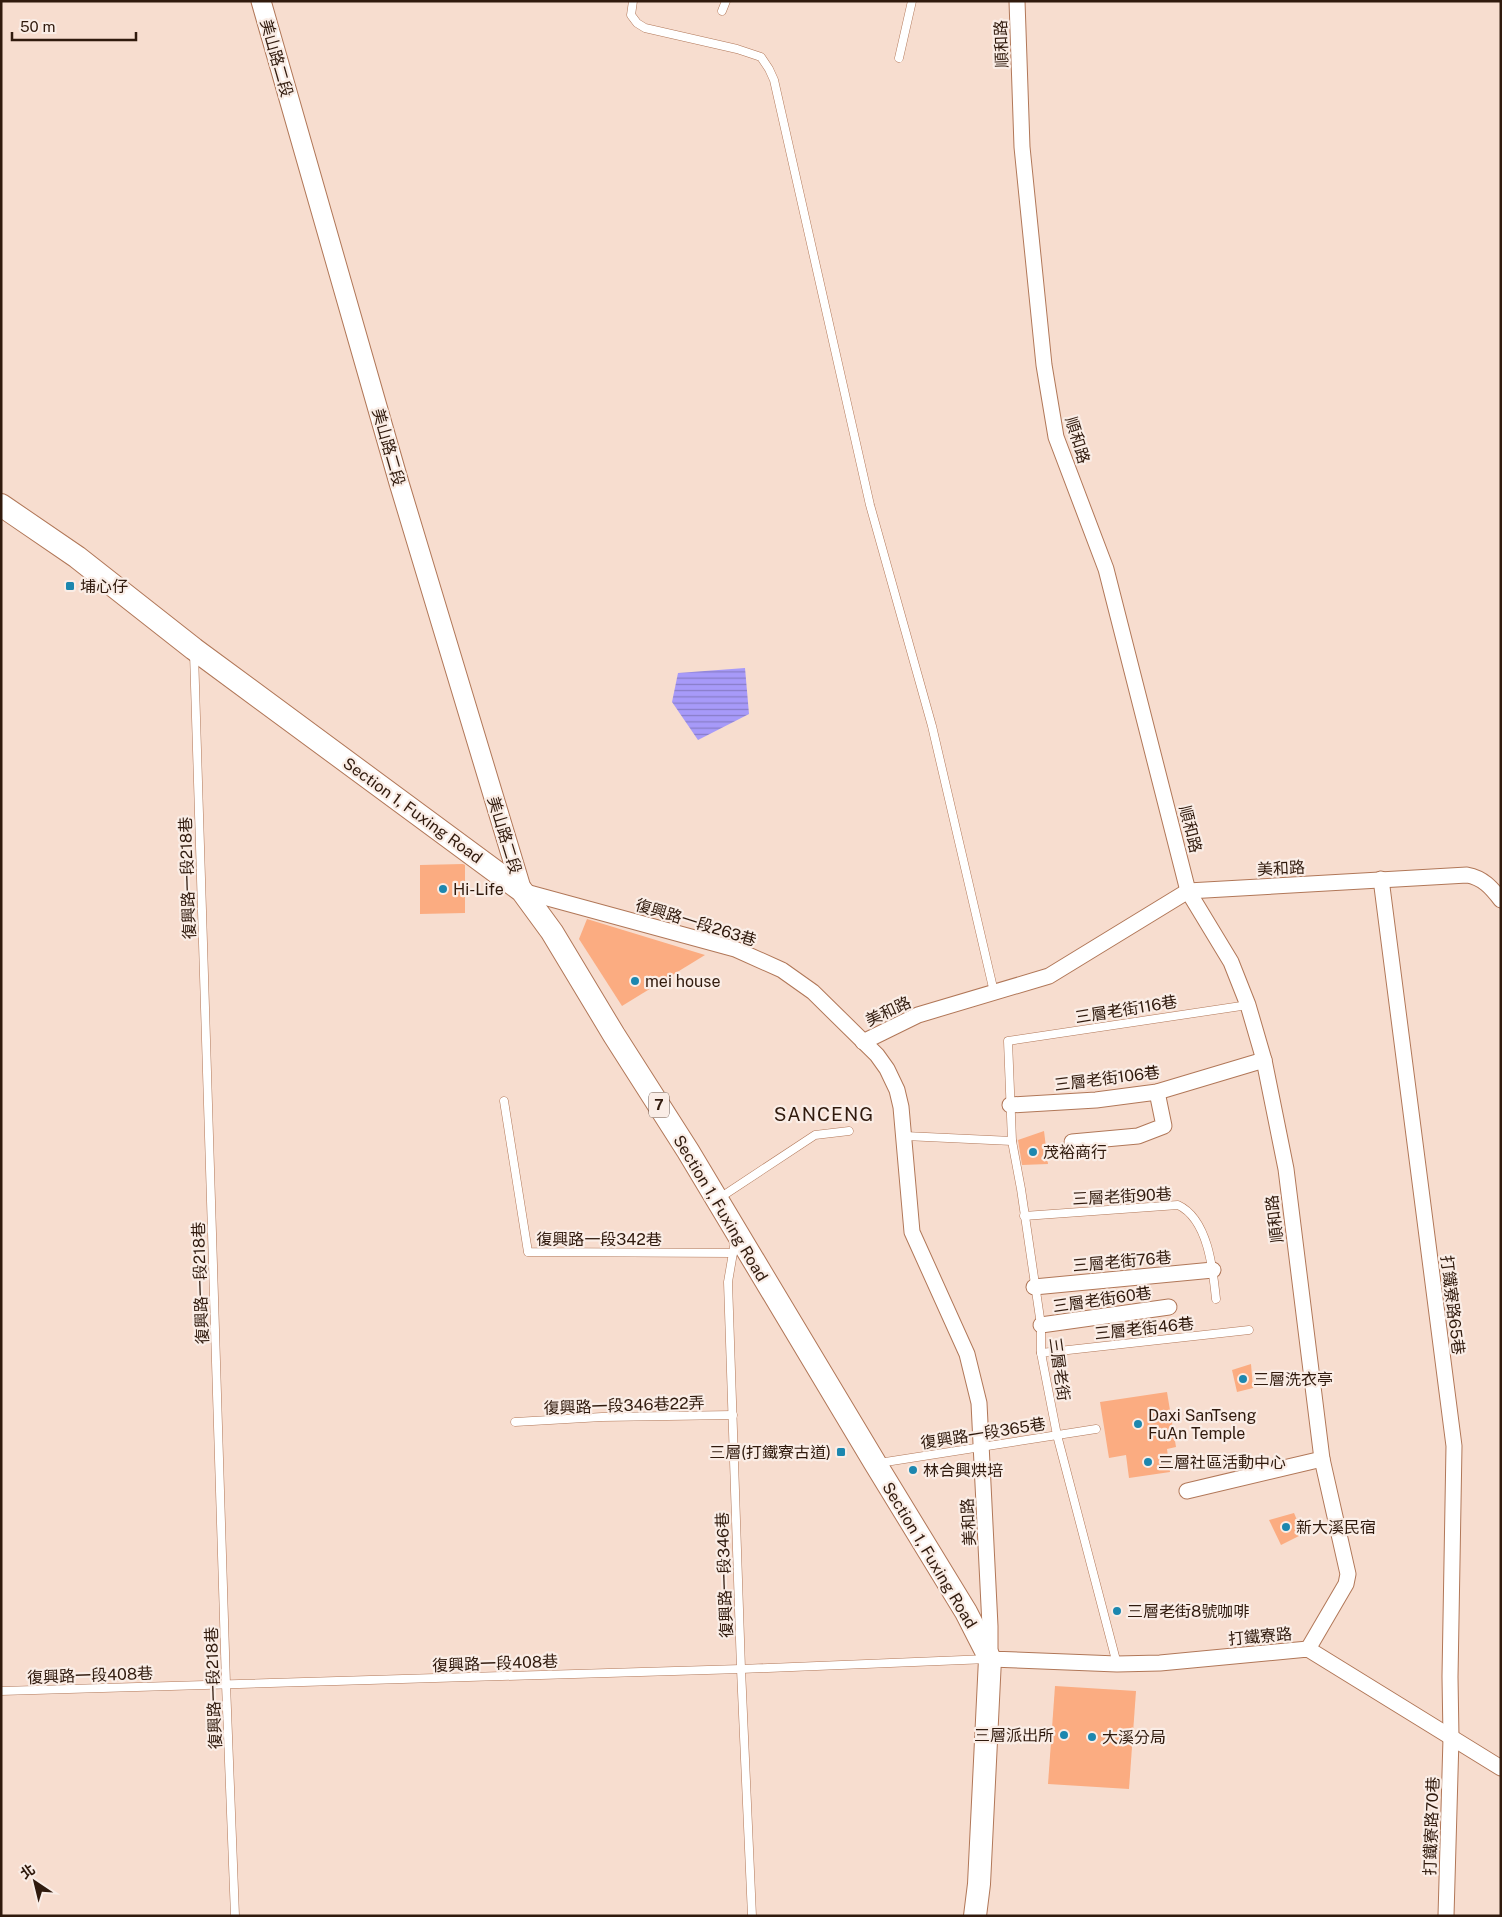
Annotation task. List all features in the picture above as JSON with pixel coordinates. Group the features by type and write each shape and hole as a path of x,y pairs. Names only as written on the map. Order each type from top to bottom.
{"main road":[{"name":"Section 1, Fuxing Road","path":"1,505 77,558 194,649 522,891 552,932 717,1200 735,1244 966,1612 990,1659 979,1884 975,1916"}],"street":[{"name":"美山路二段","path":"261,1 399,483 522,891"},
{"name":"順和路","path":"1017,1 1022,147 1044,365 1056,437 1106,569 1188,891 1231,962 1248,1004 1264,1060 1286,1168 1322,1459 1348,1579 1308,1649"},
{"name":"美和路","path":"990,1659 979,1404 966,1354 912,1232 905,1136 897,1090 887,1069 877,1055 863,1042 918,1015 1049,976 1188,891 1467,875 1477,877 1488,884 1501,900"},
{"name":"打鐵寮路65巷","path":"1381,879 1454,1446 1450,1738"},
{"name":"復興路一段263巷","path":"522,891 735,949 782,970 813,992 863,1042"},
{"name":"三層老街106巷","path":"1010,1105 1096,1100 1157,1092 1264,1060"},
{"path":"1072,1142 1138,1136 1164,1126 1157,1092"},
{"name":"三層老街76巷","path":"1034,1287 1213,1270"},
{"name":"三層老街60巷","path":"1041,1326 1169,1308"},
{"path":"1187,1491 1322,1459"},
{"name":"打鐵寮路","path":"990,1659 1117,1664 1160,1663 1308,1649 1501,1768"},
{"name":"打鐵寮路70巷","path":"1446,1916 1450,1738"}],"lane":[{"path":"633,1 631,15 637,24 645,28 737,49 761,57 774,80 870,506 932,726 994,992"},
{"path":"722,11 726,1"},
{"path":"899,58 912,1"},
{"name":"復興路一段218巷","path":"194,649 235,1916"},
{"name":"三層老街116巷","path":"1008,1041 1248,1004"},
{"name":"三層老街","path":"1008,1041 1012,1141 1041,1326 1041,1353 1057,1435 1117,1664"},
{"name":"復興路一段342巷","path":"504,1101 528,1252 735,1244"},
{"path":"717,1200 815,1135 849,1131"},
{"path":"905,1136 1012,1141"},
{"name":"三層老街90巷","path":"1024,1216 1178,1205 1186,1209 1198,1225 1206,1244 1213,1270 1216,1299"},
{"name":"復興路一段346巷","path":"735,1244 728,1282 741,1669 752,1916"},
{"name":"三層老街46巷","path":"1041,1353 1249,1330"},
{"name":"復興路一段346巷22弄","path":"515,1422 602,1417 733,1416"},
{"name":"復興路一段365巷","path":"874,1463 1096,1429"},
{"name":"復興路一段408巷","path":"1,1691 741,1669 990,1659"}],"shaded area":[{"path":"745,668 749,714 698,740 672,702 678,673"}],"building":[{"name":"Hi-Life","path":"420,865 465,865 465,913 420,914"},
{"name":"mei house","path":"587,919 705,955 622,1006 579,939"},
{"name":"茂裕商行","path":"1044,1131 1048,1164 1022,1165 1018,1140"},
{"name":"三層洗衣亭","path":"1251,1364 1253,1388 1237,1392 1232,1370"},
{"name":"Daxi SanTseng FuAn Temple","path":"1167,1392 1176,1447 1167,1449 1170,1472 1129,1478 1126,1455 1109,1458 1100,1402"},
{"name":"新大溪民宿","path":"1294,1513 1303,1534 1281,1545 1269,1520"},
{"name":"大溪分局","path":"1055,1686 1136,1691 1129,1789 1048,1784"}],"place":[{"name":"埔心仔","path":"70,586"},
{"name":"Hi-Life","path":"443,889"},
{"name":"mei house","path":"635,981"},
{"name":"茂裕商行","path":"1033,1152"},
{"name":"三層洗衣亭","path":"1243,1379"},
{"name":"Daxi SanTseng FuAn Temple","path":"1138,1424"},
{"name":"三層(打鐵寮古道)","path":"841,1452"},
{"name":"三層社區活動中心","path":"1148,1462"},
{"name":"林合興烘培","path":"913,1470"},
{"name":"新大溪民宿","path":"1286,1527"},
{"name":"三層老街8號咖啡","path":"1117,1611"},
{"name":"三層派出所","path":"1064,1735"},
{"name":"大溪分局","path":"1092,1737"}],"district":[{"name":"SANCENG","path":"824,1114"}]}
